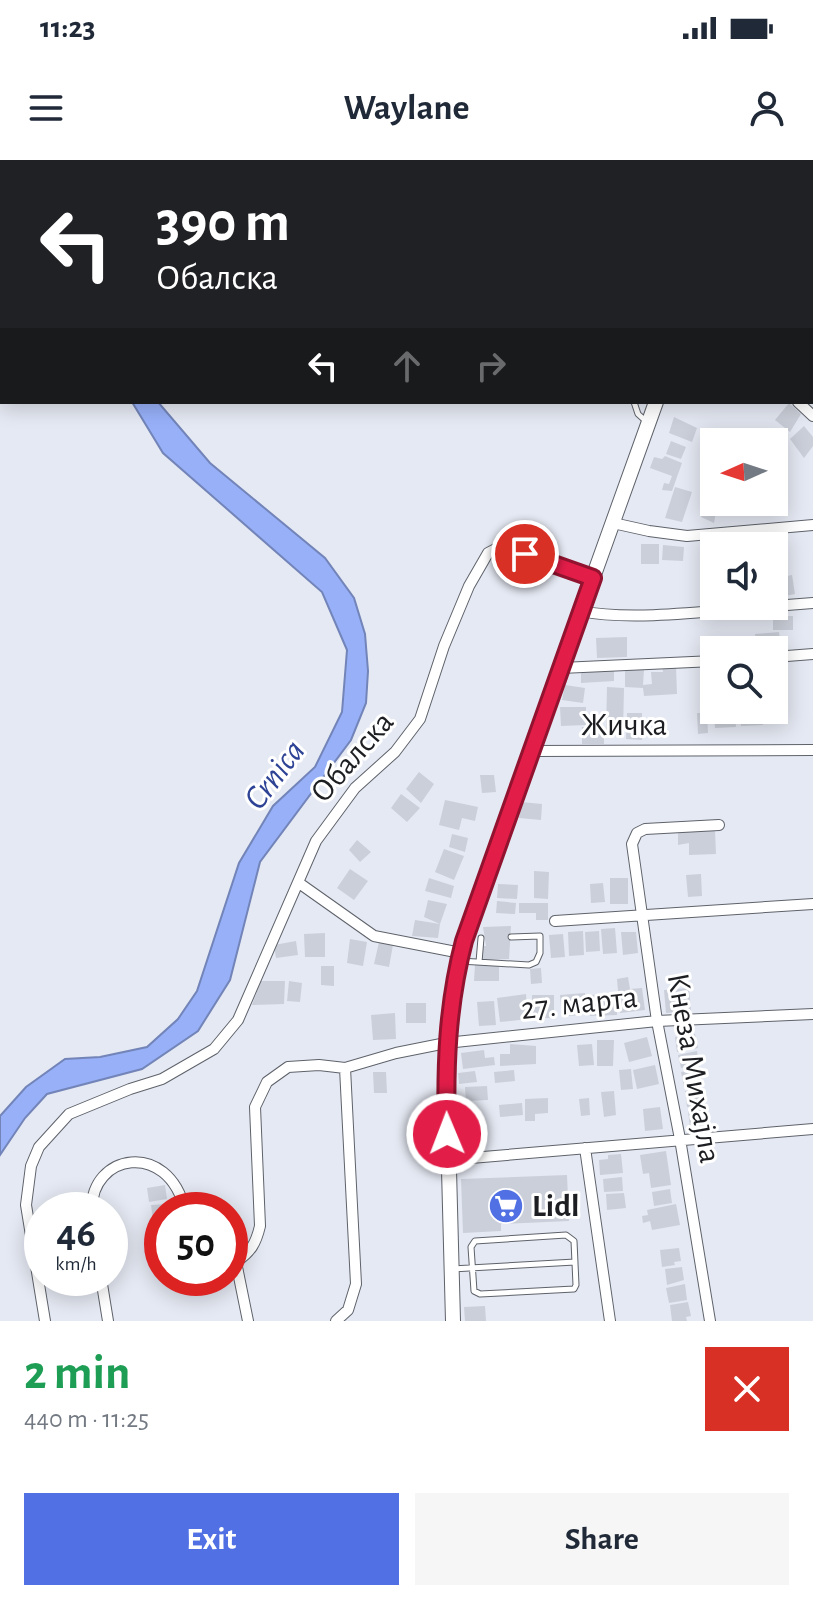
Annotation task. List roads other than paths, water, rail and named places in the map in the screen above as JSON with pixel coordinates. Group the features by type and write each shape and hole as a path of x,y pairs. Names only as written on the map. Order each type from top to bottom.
{"main road":[{"path":"453,1321 446,1043 460,957 467,929 655,404"}],"street":[{"path":"613,523 687,536 813,525"},
{"name":"Обалска","path":"45,1321 26,1205 31,1166 39,1147 69,1114 162,1079 214,1049 238,1020 316,841 355,788 395,752 420,719 444,646 469,586 488,553 505,544 593,578"},
{"path":"788,605 813,603"},
{"path":"581,611 636,615 700,611"},
{"path":"788,656 813,654"},
{"path":"561,668 700,662"},
{"name":"Жичка","path":"531,751 813,750"},
{"name":"Кнеза Михајла","path":"710,1321 657,1021 632,844 637,833 645,829 719,825"},
{"path":"299,883 374,936 460,957"},
{"path":"555,921 813,904"},
{"name":"27. марта","path":"248,1254 256,1242 260,1226 255,1107 267,1082 288,1067 319,1065 345,1068 446,1043 657,1021 813,1014"},
{"path":"336,1321 348,1310 356,1284 345,1068"},
{"path":"447,1160 813,1129"},
{"path":"585,1148 610,1321"},
{"path":"97,1192 113,1169 135,1162 149,1163 162,1169 172,1178 178,1192"},
{"path":"104,1296 108,1321"},
{"path":"242,1296 248,1321"}],"lane":[{"path":"635,404 638,414 649,423"},
{"path":"467,929 483,938 479,962"},
{"path":"460,957 479,962 529,965 536,962 540,953 540,936 511,937"},
{"path":"566,1235 574,1241 576,1285 572,1290 478,1293 474,1291 471,1268 471,1247 475,1241 566,1235"},
{"path":"451,1269 575,1262"}],"water":[{"path":"133,404 160,404 210,463 325,558 354,598 365,634 368,671 366,703 351,740 260,862 230,980 198,1031 142,1069 47,1094 25,1118 0,1155 0,1116 26,1087 65,1059 100,1057 147,1047 178,1019 197,991 239,863 273,806 315,767 342,712 347,650 322,592 163,453"}],"place":[{"name":"Lidl","path":"506,1206"}],"water label":[{"name":"Crnica","path":"275,775"}]}
